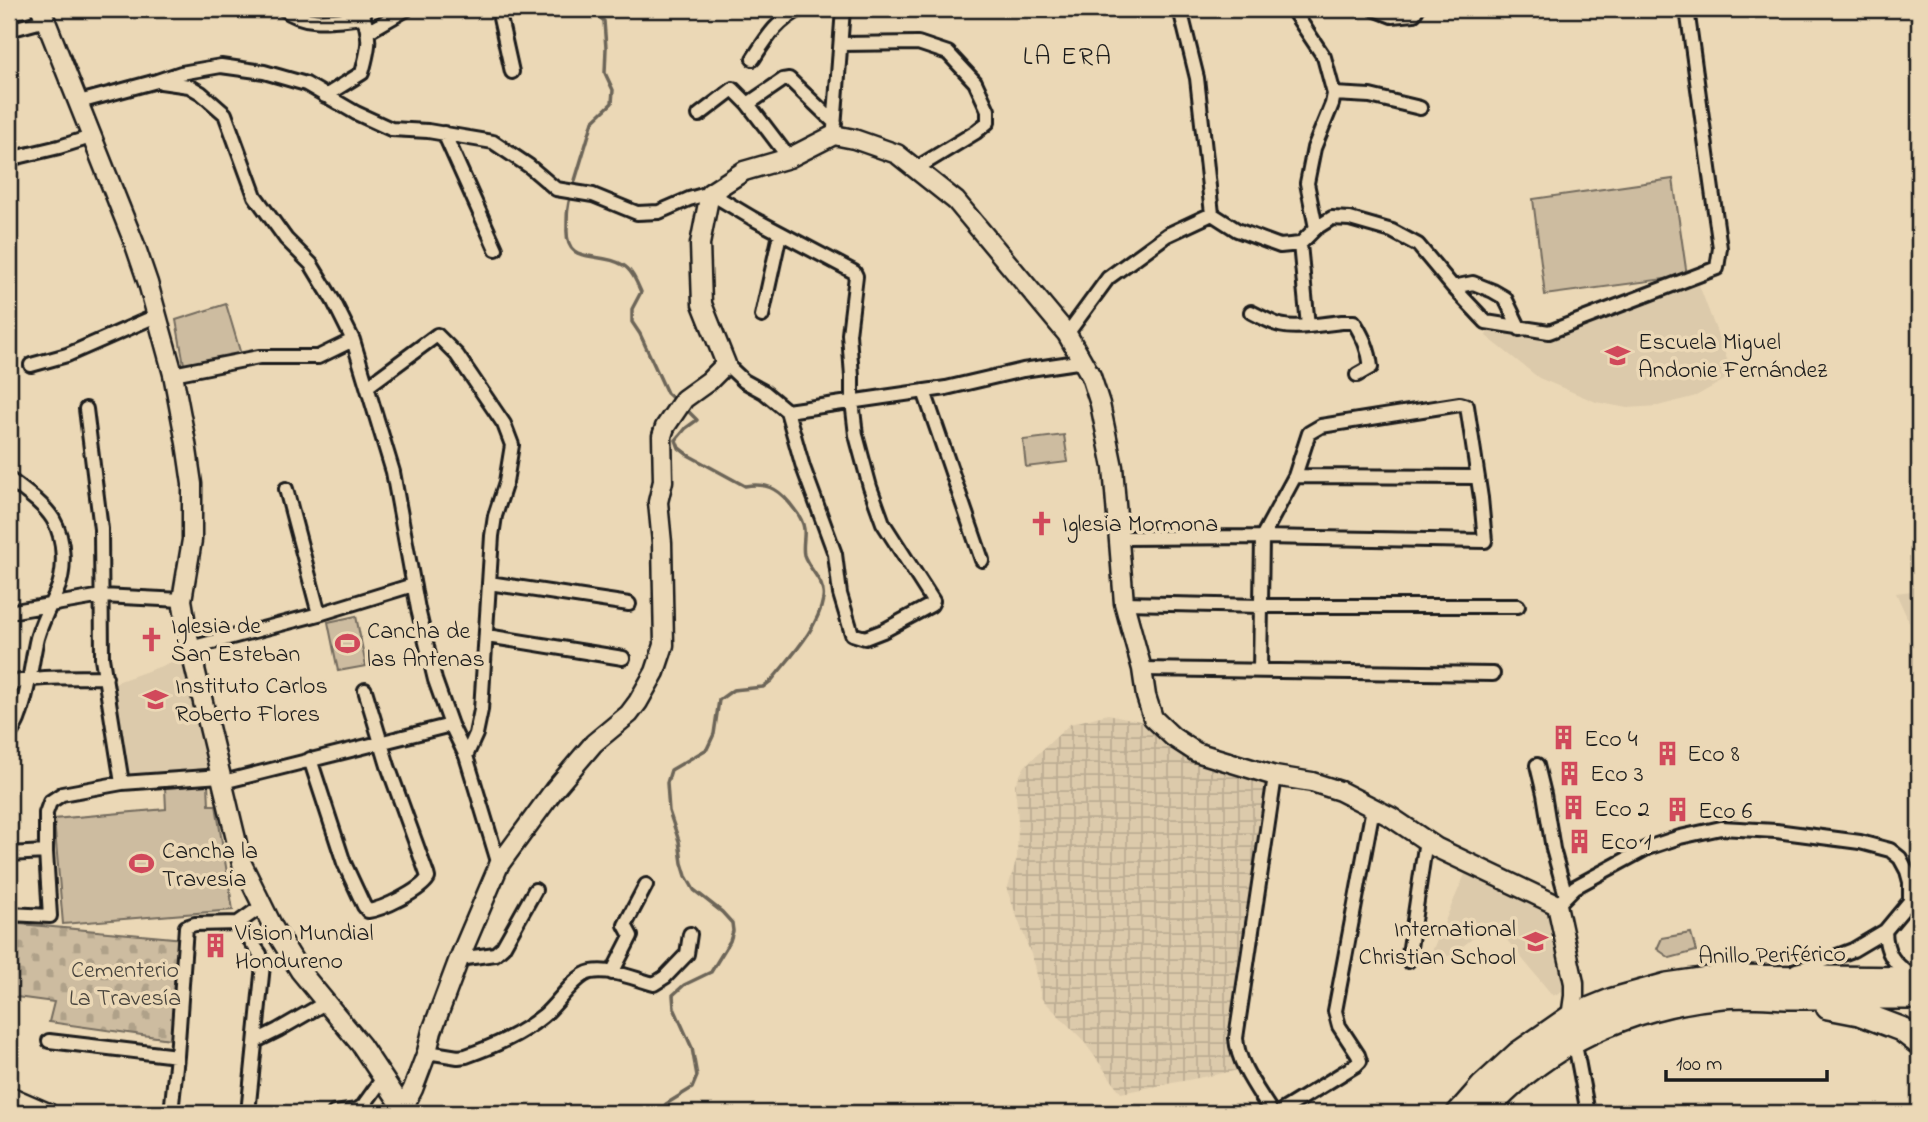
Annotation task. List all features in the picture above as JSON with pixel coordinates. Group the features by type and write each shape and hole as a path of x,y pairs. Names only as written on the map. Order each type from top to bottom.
{"highway":[{"name":"Anillo Periférico","path":"1484,1113 1573,1028 1613,1000 1667,985 1723,977 1919,979"},
{"name":"Anillo Periférico","path":"1459,1113 1482,1087 1518,1054 1573,1028 1671,1003 1724,996 1919,998"},
{"path":"1774,996 1859,1013 1900,1029 1919,1043"}],"street":[{"path":"284,9 303,19 319,14 363,13 369,31 368,50 362,73 325,96"},
{"path":"369,31 407,9"},
{"path":"498,9 512,72"},
{"path":"753,60 769,35 787,15 801,9"},
{"path":"834,129 844,9"},
{"path":"1180,9 1197,78 1212,214"},
{"path":"1292,9 1324,57 1334,94 1314,148 1307,183 1316,228"},
{"path":"1374,9 1391,16 1414,14 1417,9"},
{"path":"1212,214 1237,230 1280,246 1300,244 1316,228 1332,218 1350,219 1392,231 1418,245 1486,323 1520,329 1549,332 1717,268 1720,248 1687,9"},
{"path":"9,30 44,14 135,245 173,374 192,484 192,540 183,600 190,648 242,864 262,906 300,971 360,1045 403,1111"},
{"path":"841,44 918,43 948,53 975,82 988,110 988,122 915,169"},
{"path":"79,102 181,73 221,66 264,72 306,84 391,130 444,133 493,142 529,166 556,189 593,195 637,213 659,212 710,193 744,172 789,158 834,129"},
{"path":"747,104 783,80 789,79 834,129 897,155 956,201 1066,334 1084,361 1100,404 1112,467 1124,603 1153,718 1173,737 1196,752 1275,776 1312,782 1340,791 1502,880 1562,900"},
{"path":"157,81 189,86 225,114 255,196 286,239 311,264 353,340 393,472 413,585 435,680 466,756 499,865"},
{"path":"699,115 733,89 789,158"},
{"path":"1334,94 1370,96 1420,108"},
{"path":"444,133 496,249"},
{"path":"9,159 91,136"},
{"path":"710,193 780,234 854,272 856,276 849,334 856,435 883,523 933,601 931,605 865,638 852,634 840,594 835,554 803,467 787,411 764,392 744,381 726,364 702,304 700,244 710,193"},
{"path":"1066,334 1108,278 1167,235 1212,214"},
{"path":"762,316 780,234"},
{"path":"1300,244 1308,326"},
{"path":"1453,287 1473,283 1505,298 1520,329"},
{"path":"1251,312 1287,328 1354,322 1369,351 1371,367 1357,375"},
{"path":"31,365 67,355 156,316"},
{"path":"368,387 437,335 457,355 504,424 512,445 506,482 495,516 481,710 476,734 466,756"},
{"path":"173,374 259,357 317,357 353,340"},
{"path":"787,411 924,391 1023,370 1084,361"},
{"path":"403,1111 460,959 499,865 554,790 594,743 629,714 655,672 664,645 662,543 658,502 663,481 662,436 680,404 726,364"},
{"path":"924,391 982,560"},
{"path":"1119,538 1262,537 1485,541 1466,406 1460,404 1321,426 1309,433 1295,476 1262,537 1260,671"},
{"path":"86,409 101,529 102,658 122,783"},
{"path":"1295,476 1476,477"},
{"path":"9,479 52,518 60,537 62,554 57,592 40,626 19,718 9,736"},
{"path":"286,489 319,614"},
{"path":"489,583 629,604"},
{"path":"190,648 319,614 413,585"},
{"path":"9,612 102,596 183,600"},
{"path":"1124,603 1518,606"},
{"path":"487,636 623,658"},
{"path":"1142,669 1493,674"},
{"path":"9,684 29,678 106,677"},
{"path":"310,759 344,863 363,906 371,911 424,886 428,878 380,742 365,690"},
{"path":"9,914 50,916 46,813 50,802 62,794 122,783 222,779 451,724"},
{"path":"1537,765 1562,900 1574,983 1573,1028 1588,1113"},
{"path":"1272,1113 1241,1061 1236,1038 1275,776"},
{"path":"1278,1113 1360,1060 1339,1026 1335,1011 1373,808"},
{"path":"1562,900 1575,887 1647,848 1720,828 1776,831 1860,842 1890,850 1900,858 1907,871 1914,902 1885,931 1842,955 1808,967 1759,977"},
{"path":"1408,961 1426,840"},
{"path":"9,854 46,852"},
{"path":"612,973 631,936 625,925 646,885"},
{"path":"460,959 495,954 503,947 535,890"},
{"path":"171,1113 186,927 195,924 238,923 262,906"},
{"path":"238,923 260,954 263,965 248,1113"},
{"path":"1885,931 1885,946 1891,958 1902,969 1919,979"},
{"path":"427,1052 466,1056 510,1039 545,1016 560,997 587,972 603,970 654,984 665,977 687,954 690,934"},
{"path":"1574,983 1596,1002 1613,1000"},
{"path":"256,1041 325,1003"},
{"path":"49,1041 177,1056"},
{"path":"334,1113 357,1110 363,1106 383,1078"},
{"path":"9,1096 48,1113"}],"shaded area":[{"name":"Escuela Miguel Andonie Fernández","path":"1699,285 1733,375 1696,396 1658,406 1627,408 1596,402 1539,378 1486,336 1490,326 1573,329"},
{"path":"1919,590 1919,644 1896,593"},
{"path":"184,658 213,770 126,778 122,729 114,683"},
{"path":"1108,714 1149,723 1268,781 1230,1042 1239,1070 1121,1093 1082,1039 1041,998 1035,965 1007,890 1017,858 1015,784 1025,766 1070,724"},
{"name":"International Christian School","path":"1468,867 1554,912 1569,987 1553,996 1493,923 1451,955 1427,963"}],"green space":[{"path":"1673,179 1687,276 1545,295 1533,199"},
{"path":"226,304 242,358 185,370 176,320"},
{"path":"1064,435 1068,462 1026,467 1023,440"},
{"name":"Cancha de las Antenas","path":"356,616 366,666 338,671 328,622"},
{"name":"Cancha la Travesia","path":"208,783 209,805 216,805 233,910 63,924 54,819 166,809 165,787"},
{"name":"Cementerio La Travesía","path":"9,923 184,939 178,1040 49,1022 54,1002 9,996"},
{"path":"1691,933 1696,951 1670,958 1657,949 1662,938"}],"waterway":[{"path":"573,187 593,121 612,103 613,90 605,73 604,21 590,9"},
{"path":"571,195 567,228 571,248 585,256 623,265 632,273 641,292 632,309 632,322 667,393 677,402"},
{"path":"659,1113 666,1104 692,1088 697,1076 692,1048 674,1008 673,995 684,985 711,972 733,931 732,923 694,890 686,876 669,811 667,783 671,770 707,749 714,734 719,700 733,690 763,687 772,680 809,632 823,599 820,582 804,555 803,526 796,512 774,489 761,485 745,486 679,448 676,440 697,420 686,409"}],"place":[{"name":"Escuela Miguel Andonie Fernández","path":"1618,355"},
{"name":"Iglesia Mormona","path":"1042,523"},
{"name":"Iglesia de San Esteban","path":"151,639"},
{"name":"Cancha de las Antenas","path":"347,644"},
{"name":"Instituto Carlos Roberto Flores","path":"155,699"},
{"name":"Eco 4","path":"1564,738"},
{"name":"Eco 8","path":"1667,753"},
{"name":"Eco 3","path":"1570,773"},
{"name":"Eco 2","path":"1574,808"},
{"name":"Eco 6","path":"1678,810"},
{"name":"Eco 1","path":"1580,841"},
{"name":"Cancha la Travesia","path":"142,864"},
{"name":"International Christian School","path":"1536,942"},
{"name":"Vision Mundial Hondureno","path":"215,946"}],"district":[{"name":"LA ERA","path":"1068,55"}]}
